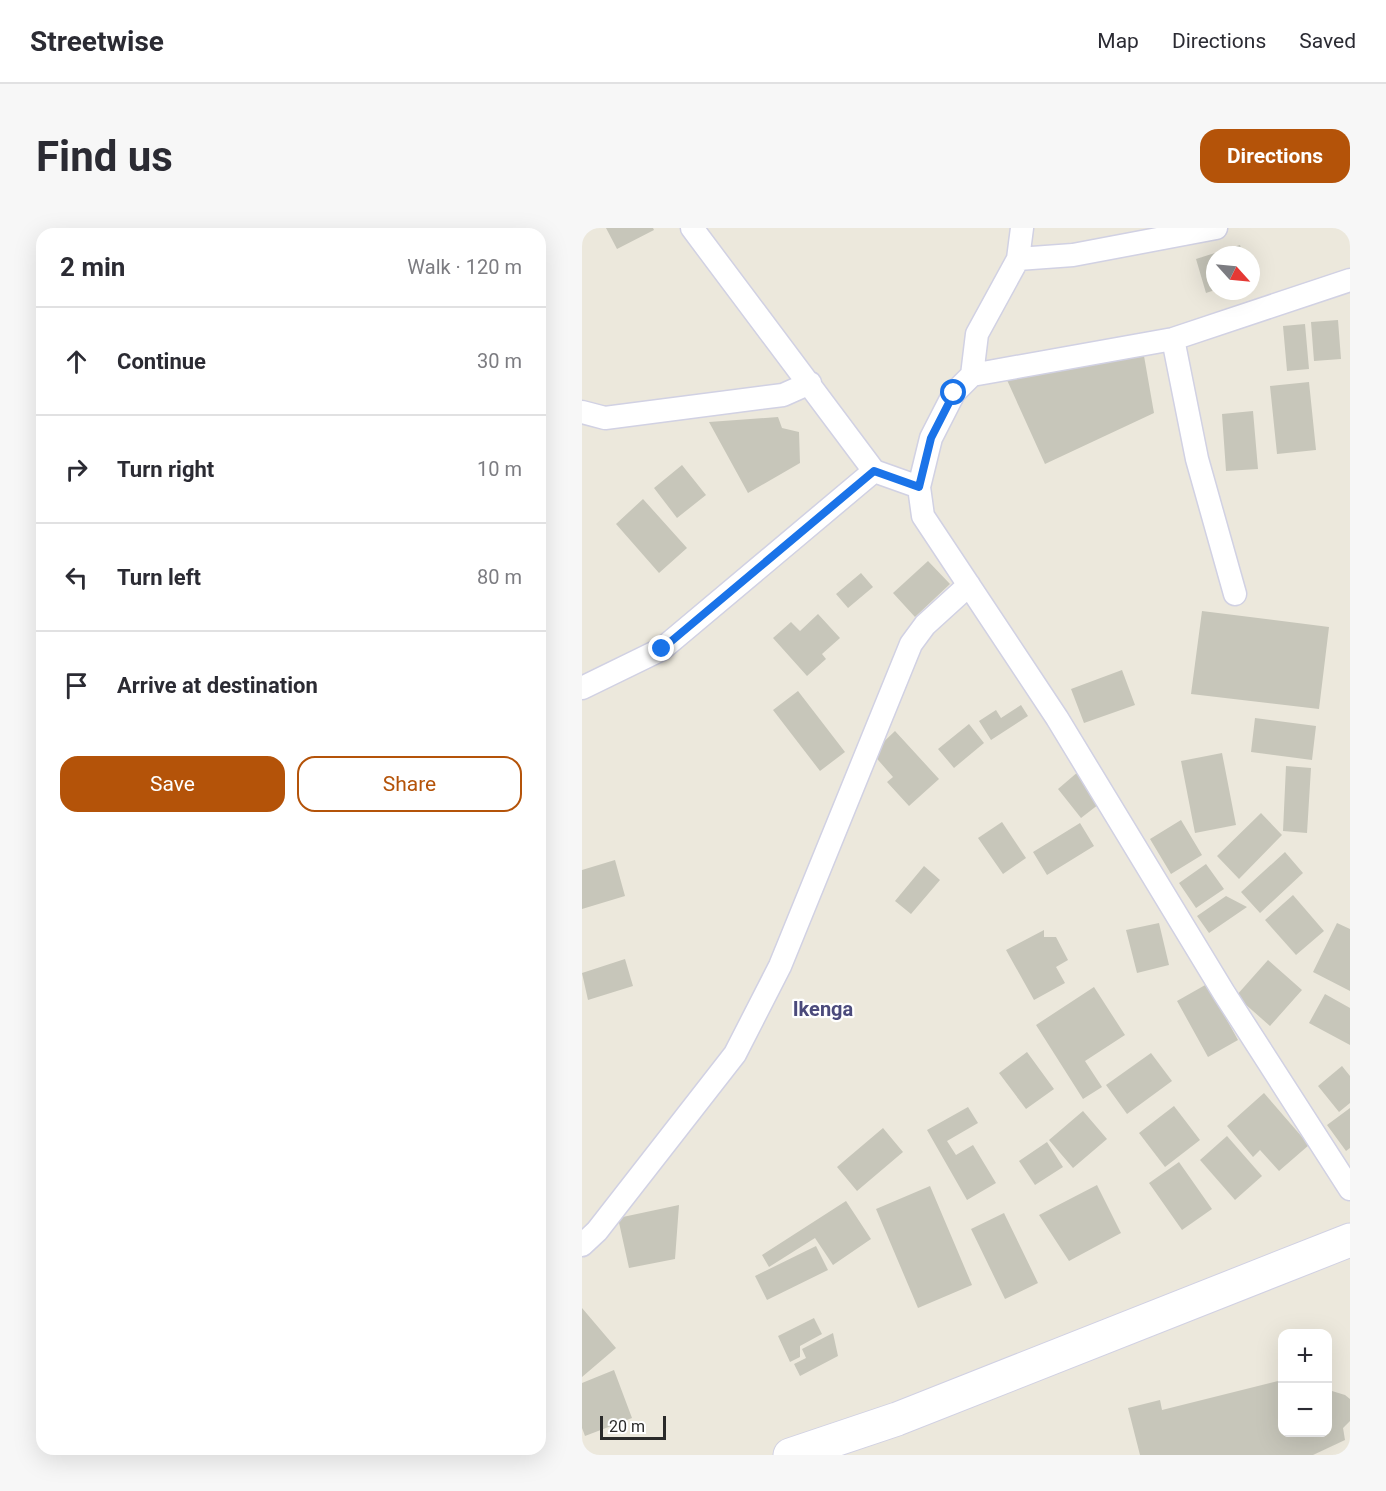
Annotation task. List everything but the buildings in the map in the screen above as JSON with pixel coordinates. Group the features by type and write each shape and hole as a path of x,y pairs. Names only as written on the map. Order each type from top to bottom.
{"main road":[{"path":"790,1455 897,1419 1350,1240"}],"street":[{"path":"692,228 750,308 810,382 874,471 919,487"},
{"path":"972,375 977,334 1018,259 1022,228"},
{"path":"1018,259 1073,255 1216,228"},
{"path":"1350,280 1173,339 972,375 954,393 931,438 919,487 923,516 1057,718 1218,983 1350,1189"},
{"path":"1173,339 1197,459 1235,594"},
{"path":"582,412 605,418 783,395 810,382"},
{"path":"582,688 662,649 874,471"},
{"path":"582,1245 597,1231 735,1054 780,966 911,644 925,626 969,585"}],"district":[{"name":"Ikenga","path":"823,1009"}],"route":[{"path":"662,649 874,471 902,483 919,487 931,438 954,393"}]}
